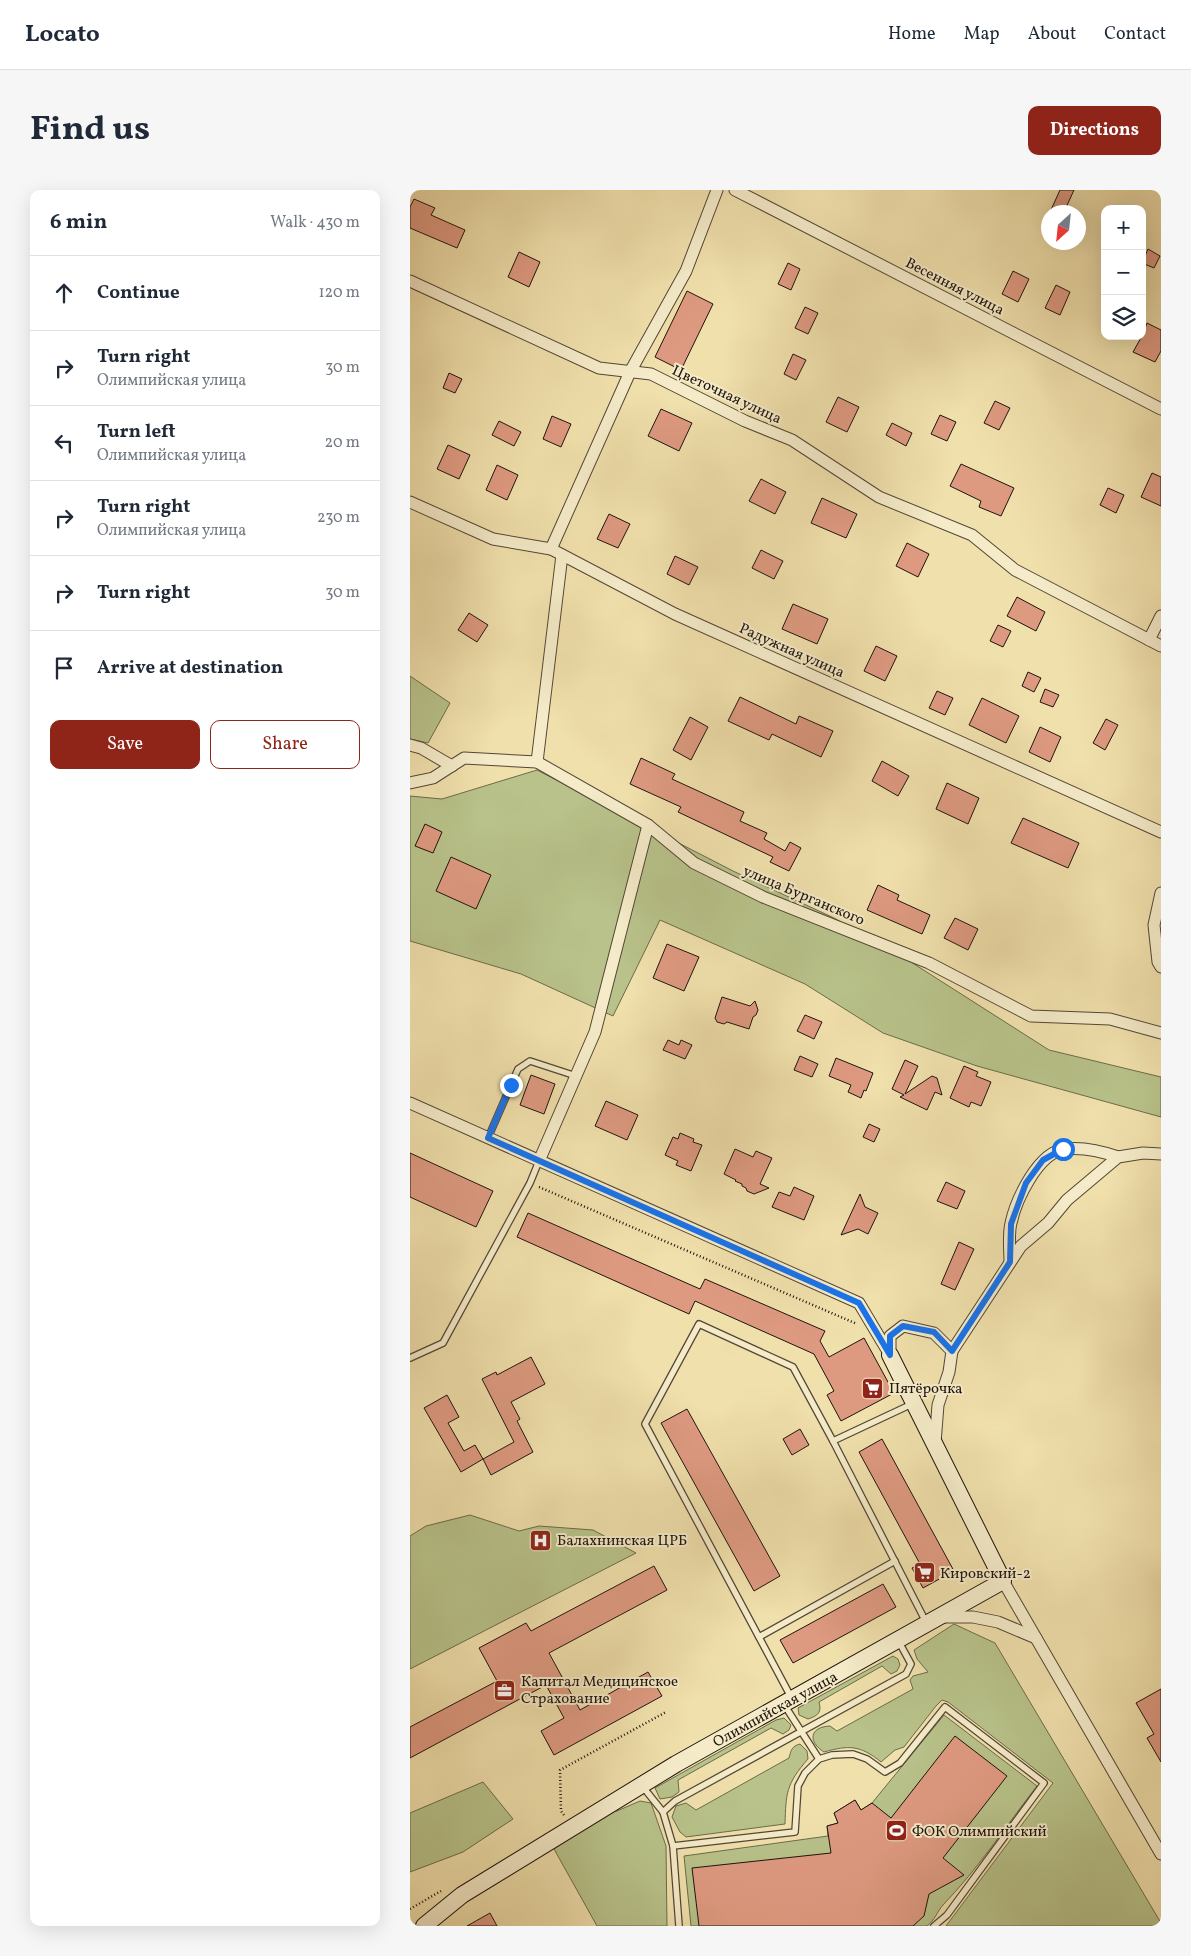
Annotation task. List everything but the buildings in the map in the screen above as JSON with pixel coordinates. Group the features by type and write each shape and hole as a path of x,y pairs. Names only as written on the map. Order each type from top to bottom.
{"street":[{"path":"551,548 630,372 686,271 716,190"},
{"name":"Весенняя улица","path":"735,190 1161,409"},
{"name":"Цветочная улица","path":"410,281 599,368 650,374 745,421 792,440 879,497 972,535 1015,570 1161,646"},
{"name":"Радужная улица","path":"410,502 493,539 551,548 675,614 1161,832"},
{"path":"537,762 562,555"},
{"path":"1149,640 1161,616"},
{"path":"410,745 421,748 452,766"},
{"name":"улица Бурганского","path":"410,783 433,778 464,758 537,762 648,825 694,863 763,897 928,963 1031,1016 1110,1019 1161,1033"},
{"path":"539,1161 595,1032 648,825"},
{"path":"1161,893 1154,925 1158,962 1161,967"},
{"path":"410,1103 859,1303 890,1355 1003,1581 1161,1854"},
{"path":"1010,1262 1011,1224 1026,1183 1043,1160 1063,1149 1099,1151 1118,1157 1143,1153 1161,1154"},
{"path":"935,1444 938,1405 949,1372 952,1351 1021,1246 1048,1223 1067,1200 1118,1157"},
{"path":"890,1355 890,1336 903,1326 934,1332 952,1351"},
{"name":"Олимпийская улица","path":"424,1926 462,1895 642,1785 1003,1581"},
{"path":"933,1620 973,1617 998,1622 1036,1638"}],"lane":[{"path":"488,1138 518,1069 530,1061 576,1076"},
{"path":"410,1358 443,1343 530,1183 539,1161"},
{"path":"819,1758 800,1732 759,1638 646,1424 699,1324 794,1367 895,1561 933,1620"},
{"path":"833,1441 914,1403"},
{"path":"759,1638 895,1561"},
{"path":"663,1812 675,1801 906,1674 911,1664 898,1640"},
{"path":"673,1846 796,1832 798,1786 819,1758 853,1754 867,1760 885,1772 900,1763 945,1707 1044,1783 947,1915 934,1926"},
{"path":"642,1785 663,1812 673,1846 679,1926"}],"path":[{"path":"530,1183 877,1333"},
{"path":"566,1818 561,1811 560,1770 666,1712"}],"green space":[{"path":"410,676 450,703 428,743 410,739"},
{"path":"537,770 733,871 834,918 911,962 1049,1050 1161,1077 1161,1117 977,1066 883,1033 805,984 660,920 613,1016 521,974 410,941 410,796 442,799"},
{"path":"470,1515 519,1531 539,1526 593,1530 636,1553 410,1669 410,1536 426,1526"},
{"path":"954,1624 995,1643 1161,1923 1161,1926 946,1926 1053,1783 948,1702 942,1700 904,1747 895,1750 881,1762 867,1752 854,1748 840,1748 824,1752 815,1744 813,1736 818,1729 830,1726 837,1731 913,1689 910,1680 913,1676 928,1672 917,1659 914,1650"},
{"path":"893,1656 898,1659 900,1665 897,1671 891,1674 882,1666 819,1702 819,1711 814,1716 808,1719 799,1715 798,1708"},
{"name":"ФОК Олимпийский","path":"944,1715 1037,1786 980,1862 927,1926 691,1926 684,1856 828,1836 827,1826 838,1823 834,1813 855,1800 861,1810 872,1803"},
{"path":"784,1718 791,1725 789,1730 783,1734 771,1728 678,1780 679,1792 672,1797 660,1799 655,1788 776,1720"},
{"path":"800,1744 807,1751 808,1759 791,1782 787,1796 785,1824 686,1837 680,1832 672,1817 676,1806 686,1803 696,1810 789,1758 792,1749"},
{"path":"483,1782 513,1819 463,1852 410,1872 410,1813"},
{"path":"640,1801 651,1803 666,1846 667,1926 597,1926 554,1849 608,1811 617,1811"}],"place":[{"name":"Пятёрочка","path":"873,1388"},
{"name":"Балахнинская ЦРБ","path":"541,1540"},
{"name":"Кировский-2","path":"924,1573"},
{"name":"Капитал Медицинское Страхование","path":"505,1690"},
{"name":"ФОК Олимпийский","path":"896,1831"}],"route":[{"path":"511,1085 488,1138 859,1303 890,1355 890,1336 903,1326 934,1332 952,1351 1010,1262 1011,1224 1026,1183 1043,1160 1063,1149"}]}
